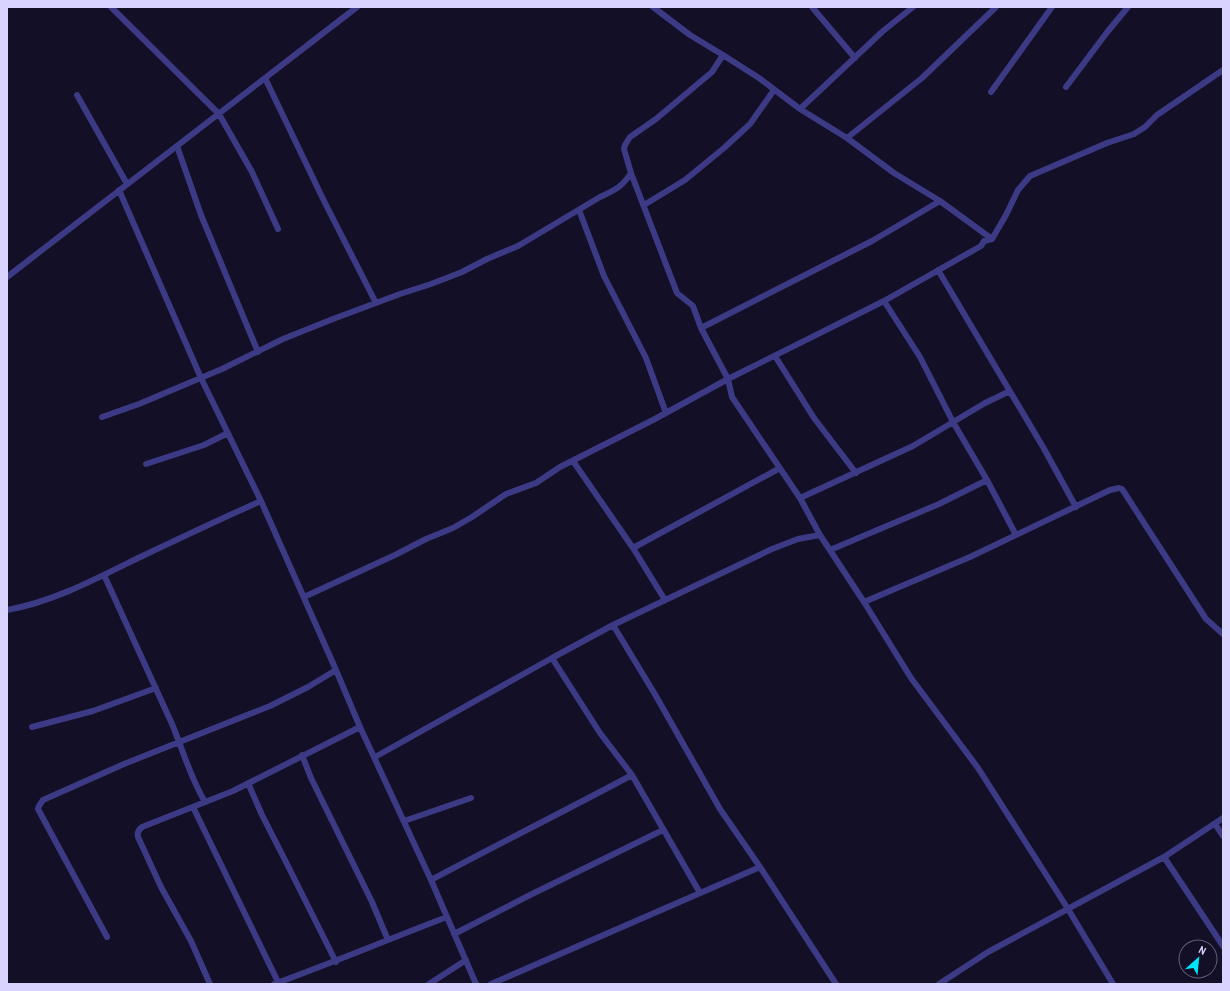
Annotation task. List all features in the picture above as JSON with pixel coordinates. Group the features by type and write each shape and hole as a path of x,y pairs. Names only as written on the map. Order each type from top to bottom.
{"street":[{"path":"111,7 219,114 252,172 278,229"},
{"path":"7,277 357,7"},
{"path":"653,7 690,35 759,78 800,109 846,138 894,174 940,201 992,238"},
{"path":"812,7 855,58"},
{"path":"800,109 884,31 913,7"},
{"path":"846,138 922,78 996,7"},
{"path":"991,92 1052,7"},
{"path":"1066,87 1128,7"},
{"path":"723,55 712,72 656,119 630,138 626,142 624,149 631,173 677,293 693,306 701,328 728,379 732,397 800,498 820,535 911,678 978,768 1068,909 1113,984"},
{"path":"304,597 426,539 454,528 506,494 536,483 573,461 728,379 884,302 981,246 984,241 992,238 1006,215 1018,190 1030,176 1134,134 1145,127 1157,115 1223,70"},
{"path":"265,78 324,201 376,303"},
{"path":"644,204 685,180 724,148 750,124 774,90"},
{"path":"77,95 128,184"},
{"path":"177,146 202,215 258,352"},
{"path":"102,417 139,404 201,378 283,339 333,319 462,272 487,259 518,246 619,188 631,173"},
{"path":"119,190 201,378 261,501 360,727 431,880 476,984"},
{"path":"701,328 872,241 940,201"},
{"path":"579,210 604,276 646,358 666,412"},
{"path":"938,270 1043,447 1076,506"},
{"path":"884,302 920,357 953,422 987,480 1016,535"},
{"path":"776,356 814,418 856,473"},
{"path":"800,498 913,446 985,403 1010,391"},
{"path":"146,464 204,445 228,433"},
{"path":"573,461 633,548 665,600"},
{"path":"633,548 780,468"},
{"path":"830,550 939,504 987,480"},
{"path":"864,602 970,557 1115,488 1122,490 1206,619 1223,634"},
{"path":"7,610 56,596 261,501"},
{"path":"375,758 613,625 772,549 798,539 820,535"},
{"path":"104,575 156,688 180,742 187,765 205,802"},
{"path":"613,625 656,696 720,809 760,867 836,984"},
{"path":"552,658 600,733 632,776 700,892"},
{"path":"107,938 38,809 43,800 270,706 308,688 336,670"},
{"path":"32,727 93,711 156,688"},
{"path":"210,984 191,941 162,887 137,835 138,830 142,827 248,784 302,755 360,727"},
{"path":"302,755 311,778 372,902 388,940"},
{"path":"431,880 494,846 632,776"},
{"path":"248,784 262,816 336,962"},
{"path":"404,821 471,798"},
{"path":"193,807 276,983 336,962 447,917"},
{"path":"939,984 988,952 1164,857 1223,818"},
{"path":"1215,824 1223,836"},
{"path":"454,934 530,895 664,830"},
{"path":"1164,857 1223,946"},
{"path":"491,984 760,867"},
{"path":"429,984 466,960"}]}
